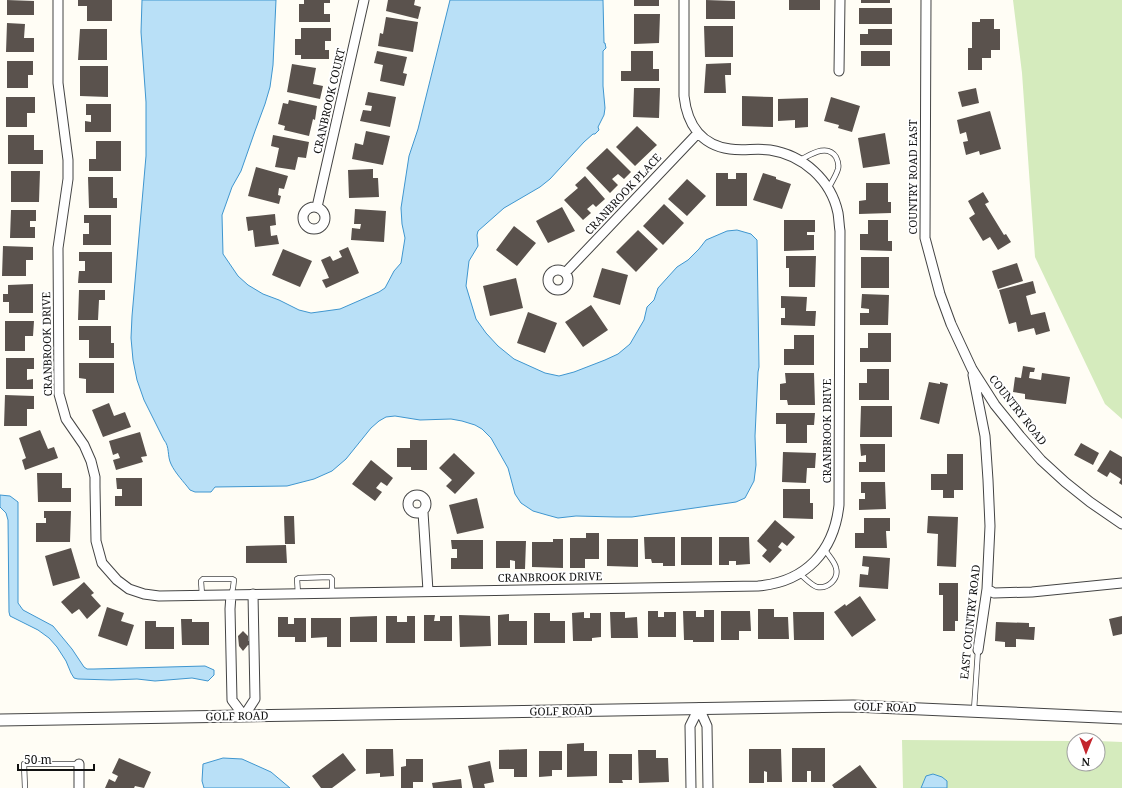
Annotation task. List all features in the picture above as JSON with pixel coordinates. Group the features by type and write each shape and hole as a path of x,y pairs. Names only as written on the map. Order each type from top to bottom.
{"street":[{"name":"CRANBROOK DRIVE","path":"58,0 58,83 68,160 68,179 58,248 58,385 60,402 66,419 84,445 91,461 95,477 96,541 99,556 106,569 123,585 129,589 144,594 159,596 758,586 784,581 800,574 825,550 836,526 839,497 840,231 836,205 828,189 817,174 800,160 773,150 724,148 711,142 698,132 688,116 684,96 684,0"},
{"name":"CRANBROOK COURT","path":"317,207 364,0"},
{"path":"839,71 840,0"},
{"name":"COUNTRY ROAD EAST","path":"926,0 925,238 940,294 951,324 972,369"},
{"name":"CRANBROOK PLACE","path":"565,273 698,132"},
{"name":"COUNTRY ROAD","path":"972,369 995,405 1042,460 1065,482 1090,502 1122,524"},
{"name":"EAST COUNTRY ROAD","path":"972,369 985,436 990,526 987,589 978,650"},
{"path":"423,512 428,591"},
{"path":"987,589 994,593 1032,592 1122,583"},
{"path":"231,595 232,700 244,716 255,699 253,594"},
{"name":"GOLF ROAD","path":"0,720 853,706 1122,718"},
{"path":"691,788 690,726 699,708"},
{"path":"699,708 707,726 708,788"},
{"path":"79,764 79,788"}],"lane":[{"path":"800,160 819,150 833,153 838,161 838,170 828,189"},
{"path":"800,574 817,587 828,586 832,583 835,579 835,564 825,550"},
{"path":"298,594 299,578 330,577 332,579 332,593"},
{"path":"202,595 201,581 203,579 234,580 231,595"},
{"name":"EAST COUNTRY ROAD","path":"974,711 978,650"},
{"path":"25,788 24,764 79,764"}],"green space":[{"path":"1013,0 1122,0 1122,419 1105,404 1035,257 1022,73"},
{"path":"902,740 1066,741 1066,772 1106,772 1106,741 1122,742 1122,788 903,788"}],"water":[{"path":"142,0 276,0 273,65 270,87 241,171 232,187 222,215 223,254 238,276 248,285 263,294 299,310 311,313 340,309 379,292 385,288 394,271 401,263 405,238 401,208 409,156 418,129 450,0 603,0 604,43 606,48 603,51 603,86 605,108 604,115 598,127 599,130 584,142 550,179 540,187 504,208 478,231 478,246 469,261 466,286 476,319 498,346 514,359 545,373 559,376 605,360 618,354 630,344 644,320 647,307 654,300 658,288 677,267 688,260 699,249 706,240 727,231 737,230 751,234 757,240 759,367 755,436 756,465 754,481 745,498 736,502 632,517 576,516 558,518 533,511 521,503 515,494 508,468 491,438 482,429 475,425 451,419 420,420 395,416 386,417 379,421 371,428 346,459 332,471 314,479 287,486 215,487 211,492 195,492 190,490 171,464 166,443 144,400 137,380 133,360 131,338 132,316 146,156 146,102 141,32"},
{"path":"0,495 10,496 18,502 18,603 23,610 53,626 72,649 84,667 87,669 94,669 205,666 214,670 214,675 208,681 192,678 155,681 137,679 111,680 74,678 66,661 49,638 38,630 10,616 8,520 6,513 0,507"},
{"path":"223,758 242,759 271,772 290,788 204,788 202,781 203,764"},
{"path":"933,774 942,777 947,781 947,788 921,788 926,776"}],"building":[{"path":"7,0 34,1 34,15 7,15"},
{"path":"78,0 112,0 112,21 87,21 87,6 78,6"},
{"path":"304,0 330,0 330,3 324,3 324,14 330,14 330,22 299,22 299,4 304,4"},
{"path":"388,0 415,0 414,5 421,7 418,19 386,11"},
{"path":"634,0 659,0 659,6 634,6"},
{"path":"706,0 735,1 735,19 706,19"},
{"path":"789,0 820,0 820,10 789,10"},
{"path":"861,0 890,0 890,3 861,3"},
{"path":"859,8 892,8 892,24 859,24"},
{"path":"634,14 660,14 659,43 634,44"},
{"path":"386,17 418,22 413,52 378,46 380,33 383,34"},
{"path":"980,19 994,19 994,29 1000,29 1000,50 991,50 991,58 982,58 982,70 968,70 968,48 972,48 972,22 980,22"},
{"path":"7,23 25,24 24,38 34,38 34,52 6,52"},
{"path":"704,26 733,26 733,57 705,57"},
{"path":"301,28 331,28 331,41 325,41 325,50 329,50 329,59 301,59 301,55 295,55 295,39 301,39"},
{"path":"80,29 107,29 107,60 78,60"},
{"path":"868,29 892,29 892,45 860,45 860,34 868,34"},
{"path":"377,51 407,57 403,73 407,74 404,86 380,81 383,65 374,63"},
{"path":"631,51 653,51 653,69 659,69 659,81 621,81 621,71 631,71"},
{"path":"861,51 890,51 890,66 861,66"},
{"path":"7,61 33,61 33,75 28,75 28,88 7,88"},
{"path":"731,63 731,75 725,75 726,93 704,93 706,64"},
{"path":"292,64 316,68 313,84 323,86 320,99 287,92"},
{"path":"80,66 108,66 108,97 80,96"},
{"path":"634,88 660,88 659,118 633,117"},
{"path":"976,88 979,103 962,107 958,92"},
{"path":"368,92 396,97 390,127 360,121 363,110 371,111 372,106 365,105"},
{"path":"742,96 773,97 773,127 742,126"},
{"path":"6,97 35,97 35,113 27,113 27,127 6,127"},
{"path":"831,97 860,106 852,132 838,128 839,125 824,121"},
{"path":"808,98 808,127 795,128 795,120 778,121 778,99"},
{"path":"289,100 317,106 315,120 313,119 309,136 284,130 285,126 278,124 283,103 288,104"},
{"path":"86,104 111,104 111,132 85,132 85,121 91,122 91,115 86,115"},
{"path":"990,111 1001,149 980,155 979,151 966,155 963,142 968,141 966,132 960,134 957,120"},
{"path":"637,126 657,145 635,166 616,147"},
{"path":"366,131 390,136 383,165 352,159 355,143 363,145"},
{"path":"885,133 890,164 863,168 858,138"},
{"path":"8,135 34,135 34,150 43,150 43,164 8,164"},
{"path":"273,135 309,142 306,158 298,157 295,170 275,167 279,148 271,146"},
{"path":"96,141 121,141 121,171 89,171 89,159 96,159"},
{"path":"607,148 631,172 624,179 618,174 612,179 618,185 610,193 586,168"},
{"path":"256,167 288,176 284,189 279,188 278,195 281,196 279,204 248,196"},
{"path":"373,169 373,178 378,178 379,197 349,198 348,170"},
{"path":"11,171 40,171 39,202 11,202"},
{"path":"716,173 728,173 728,179 736,179 736,173 747,173 747,206 716,206"},
{"path":"763,173 791,184 782,209 753,200"},
{"path":"585,176 605,199 596,207 593,204 587,209 591,213 583,220 564,200 578,188 575,185"},
{"path":"88,177 113,177 113,198 117,198 117,208 89,208"},
{"path":"687,179 706,196 687,216 668,199"},
{"path":"866,183 888,183 888,202 891,202 891,213 859,214 859,201 866,200"},
{"path":"983,192 989,202 985,204 1004,235 1006,234 1011,242 998,250 990,237 983,241 969,218 975,214 968,201"},
{"path":"664,204 684,223 663,245 643,226"},
{"path":"562,207 575,231 548,243 536,221"},
{"path":"355,209 386,211 384,242 351,240 352,228 360,229 361,224 354,224"},
{"path":"11,210 36,210 36,221 30,221 30,227 35,227 35,238 10,238"},
{"path":"275,214 276,225 270,226 271,236 277,235 279,244 255,247 253,230 248,231 246,217"},
{"path":"84,215 111,215 111,245 83,245 83,234 89,234 89,223 84,223"},
{"path":"784,220 815,220 815,232 807,232 807,235 814,235 814,250 784,251"},
{"path":"868,220 888,220 888,241 892,241 892,251 860,250 860,234 868,234"},
{"path":"514,226 536,243 517,266 496,250"},
{"path":"638,230 658,249 636,272 616,252"},
{"path":"3,246 33,247 33,260 26,260 26,276 2,276"},
{"path":"348,247 359,273 326,288 322,280 329,278 321,260 330,256 333,261 342,257 339,251"},
{"path":"283,249 312,261 300,287 272,275"},
{"path":"79,252 112,252 112,283 78,283 79,271 85,271 85,261 79,261"},
{"path":"786,256 816,256 815,287 789,287 789,268 786,268"},
{"path":"861,257 889,257 889,288 861,288"},
{"path":"1017,263 1023,281 998,289 992,271"},
{"path":"602,268 628,275 620,305 593,297"},
{"path":"516,278 523,308 490,316 483,286"},
{"path":"1033,281 1036,293 1026,296 1031,315 1045,312 1050,331 1036,335 1034,328 1018,332 1016,322 1009,324 999,290"},
{"path":"33,284 33,313 9,313 9,302 3,302 3,294 8,294 8,285"},
{"path":"79,290 105,290 105,300 99,300 98,320 78,320"},
{"path":"862,294 889,295 888,325 860,325 860,313 869,313 869,309 861,308"},
{"path":"781,296 807,297 806,311 816,311 815,326 781,325 781,318 785,318 785,308 781,308"},
{"path":"591,305 608,330 583,347 565,322"},
{"path":"528,312 557,323 545,353 517,343"},
{"path":"5,321 34,321 33,336 25,336 25,351 5,351"},
{"path":"79,326 111,326 111,343 114,343 114,358 89,358 89,340 79,340"},
{"path":"868,333 891,333 891,362 860,362 860,348 868,348"},
{"path":"794,335 814,335 814,365 784,365 784,349 794,349"},
{"path":"6,358 34,358 34,369 27,369 27,380 33,379 33,389 6,389"},
{"path":"79,363 114,363 114,393 86,393 86,379 79,378"},
{"path":"1023,366 1035,368 1034,372 1030,372 1029,378 1041,380 1042,373 1070,377 1066,404 1025,399 1025,394 1013,392 1015,377 1021,378"},
{"path":"867,369 889,369 889,400 859,400 859,383 867,383"},
{"path":"785,373 814,373 815,405 788,405 787,400 780,400 780,384 786,383"},
{"path":"929,382 948,384 939,424 920,419"},
{"path":"5,395 34,396 34,409 27,409 27,426 4,426"},
{"path":"109,403 114,416 125,412 131,427 103,437 92,410"},
{"path":"861,406 892,406 892,437 860,437"},
{"path":"776,413 815,413 814,425 807,425 807,443 786,443 786,424 776,424"},
{"path":"40,430 48,449 54,447 58,458 25,470 22,460 26,458 19,438"},
{"path":"140,432 147,456 141,457 143,462 116,470 113,460 120,458 118,453 113,455 109,441"},
{"path":"410,440 427,440 427,470 411,470 411,467 397,467 397,448 410,448"},
{"path":"1081,443 1099,453 1093,465 1074,455"},
{"path":"860,444 885,444 885,472 859,472 859,462 866,462 866,455 861,456"},
{"path":"1110,450 1122,457 1122,485 1119,483 1121,479 1110,472 1107,477 1097,471"},
{"path":"783,452 816,453 815,468 807,468 806,483 782,482"},
{"path":"454,453 475,473 455,494 446,486 452,480 439,468"},
{"path":"947,454 963,454 963,490 954,490 954,498 943,498 943,490 931,490 931,474 947,474"},
{"path":"371,460 393,478 387,486 381,482 376,488 382,492 375,501 352,484"},
{"path":"37,473 62,473 62,488 71,488 71,502 38,502"},
{"path":"116,478 142,478 142,506 115,506 115,496 122,496 122,489 117,489"},
{"path":"861,482 885,482 886,509 859,510 859,499 865,499 865,493 861,493"},
{"path":"783,489 810,489 810,503 813,503 813,519 783,518"},
{"path":"477,498 484,528 457,534 449,505"},
{"path":"44,511 71,511 70,542 36,542 36,523 46,523"},
{"path":"284,516 294,516 295,544 285,544"},
{"path":"928,516 958,517 956,567 937,566 938,534 927,533"},
{"path":"864,518 890,518 890,531 886,531 887,548 855,548 855,533 864,533"},
{"path":"775,520 795,537 787,546 782,542 778,547 782,550 770,563 762,556 767,550 757,541"},
{"path":"586,533 599,533 599,559 585,559 585,568 570,568 570,538 586,538"},
{"path":"644,537 675,537 675,566 663,566 663,563 652,563 651,559 645,559"},
{"path":"681,537 712,537 712,565 681,565"},
{"path":"719,537 749,537 750,564 736,565 736,561 729,561 729,565 719,565"},
{"path":"553,539 563,539 563,568 532,567 532,542 553,542"},
{"path":"607,539 638,539 638,567 607,566"},
{"path":"451,540 483,540 483,569 451,569 451,558 457,558 457,549 452,549"},
{"path":"496,541 526,541 525,569 515,569 515,561 510,560 510,568 496,568"},
{"path":"286,545 287,563 246,563 246,546"},
{"path":"71,548 80,578 53,586 45,556"},
{"path":"863,556 890,558 888,589 859,587 860,574 868,575 869,567 862,566"},
{"path":"84,582 94,593 91,595 101,606 87,619 79,609 72,614 61,602"},
{"path":"939,583 958,583 958,621 955,621 955,631 943,631 943,595 939,595"},
{"path":"860,596 876,620 852,637 834,612"},
{"path":"107,607 124,613 121,621 134,625 127,646 98,636"},
{"path":"758,609 774,609 774,617 788,617 789,639 758,639"},
{"path":"704,610 714,610 714,642 693,642 693,640 684,640 683,611 696,611 696,617 704,617"},
{"path":"648,611 658,611 658,617 664,617 664,612 676,612 676,637 648,637"},
{"path":"721,611 750,611 751,631 739,631 739,640 721,640"},
{"path":"584,612 584,618 590,618 590,613 601,613 601,637 592,638 592,641 573,641 572,613"},
{"path":"610,612 625,612 625,618 637,617 638,638 611,638"},
{"path":"793,612 824,612 824,640 794,640"},
{"path":"534,613 550,613 550,621 565,621 565,643 534,643"},
{"path":"509,614 509,621 527,621 527,645 498,645 498,615"},
{"path":"424,615 435,615 434,621 440,621 440,616 452,616 452,641 424,641"},
{"path":"459,615 490,616 491,646 460,647"},
{"path":"377,616 377,642 350,642 350,617"},
{"path":"386,616 397,616 397,622 407,622 407,616 415,616 415,643 386,643"},
{"path":"1122,616 1122,634 1113,636 1109,619"},
{"path":"278,617 288,617 288,624 294,624 294,618 306,618 306,642 295,642 295,637 278,637"},
{"path":"311,618 341,618 341,647 327,647 327,637 311,638"},
{"path":"181,619 192,619 192,622 209,622 209,645 182,645"},
{"path":"145,621 156,621 156,627 174,627 174,649 145,649"},
{"path":"996,622 1029,623 1029,627 1035,627 1034,640 1016,639 1016,647 1005,647 1005,642 995,641"},
{"path":"243,631 248,636 250,645 248,645 243,651 239,646 238,636"},
{"path":"584,743 584,751 597,751 597,776 567,777 567,744"},
{"path":"792,748 825,748 825,782 811,782 811,771 807,771 807,782 792,782"},
{"path":"366,749 393,749 394,776 380,777 380,773 366,774"},
{"path":"527,749 527,777 514,777 514,769 499,769 499,750"},
{"path":"749,749 781,749 782,782 767,782 767,772 764,771 764,783 749,783"},
{"path":"638,750 656,750 656,758 668,758 669,782 639,783"},
{"path":"539,751 562,751 562,770 552,770 552,776 539,777"},
{"path":"343,753 356,770 332,788 321,788 312,776"},
{"path":"609,754 632,754 632,780 622,780 623,783 609,783"},
{"path":"119,758 151,772 144,788 135,786 134,788 105,788 109,779 115,782 118,776 112,773"},
{"path":"406,759 423,759 423,782 413,782 413,788 401,788 401,767 406,766"},
{"path":"490,761 494,782 484,784 485,788 473,788 468,766"},
{"path":"860,765 877,788 834,788 832,785"},
{"path":"461,779 462,788 433,788 432,783"}]}
